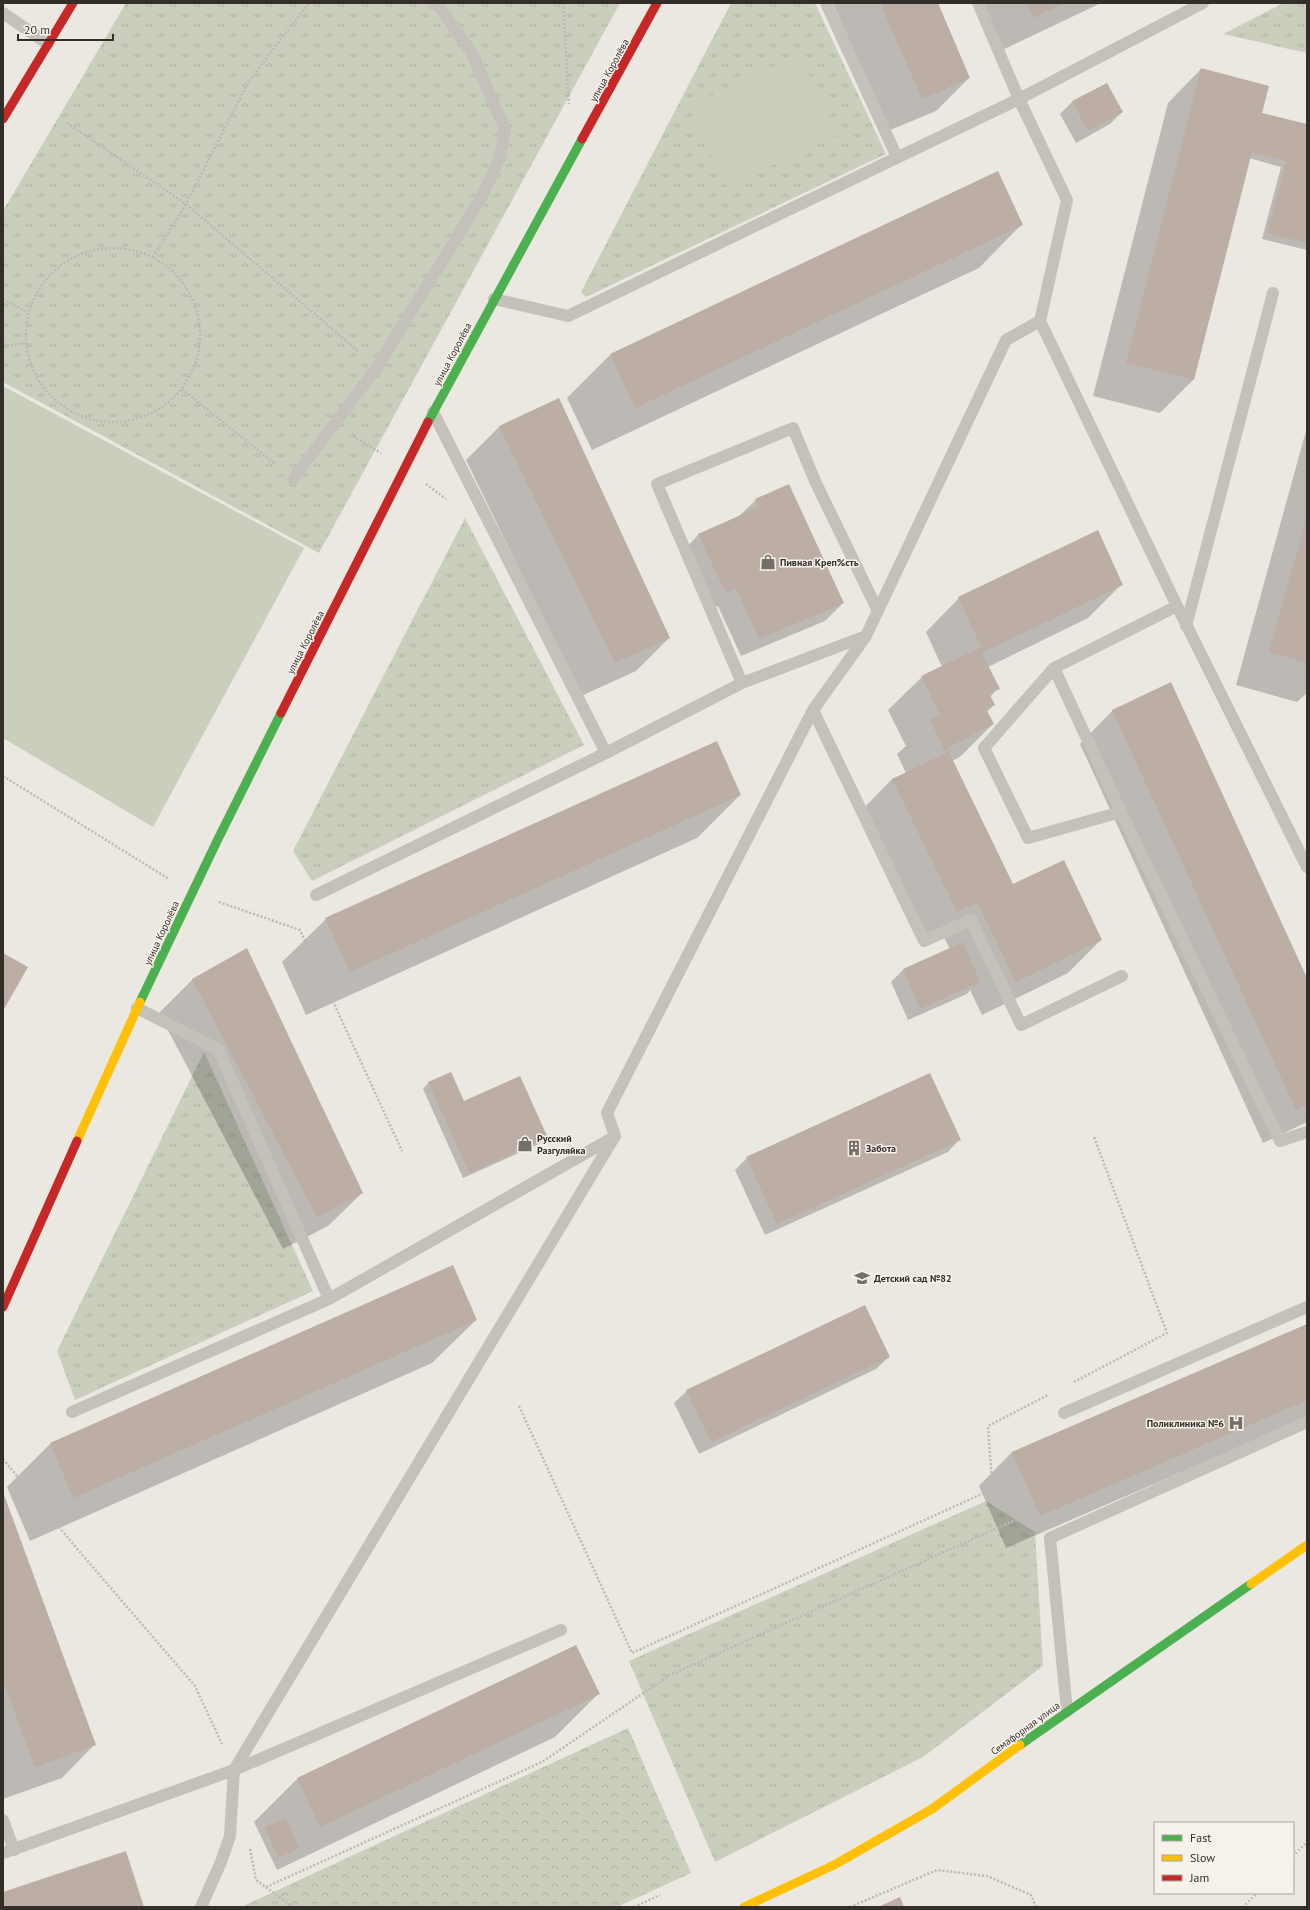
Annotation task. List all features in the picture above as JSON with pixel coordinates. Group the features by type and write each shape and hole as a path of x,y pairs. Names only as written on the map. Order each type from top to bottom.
{"main road":[{"path":"3,119 73,3"},
{"name":"улица Королёва","path":"3,1307 137,1008 192,893 433,412 658,3"},
{"name":"Семафорная улица","path":"744,1907 834,1865 932,1809 1067,1711 1307,1545"}],"lane":[{"path":"293,479 377,367 481,198 500,158 505,129 472,53 440,6 433,3"},
{"path":"826,3 897,158"},
{"path":"978,3 1020,99 1067,200 1040,321 1186,626 1307,867"},
{"path":"494,299 568,316 1020,99 1203,3"},
{"path":"3,12 48,44"},
{"path":"1186,626 1273,293"},
{"path":"615,1136 607,1113 813,710 866,636 1006,340 1040,321"},
{"path":"433,412 606,754"},
{"path":"742,683 657,484 793,428 815,481 878,611"},
{"path":"1121,812 1028,838 984,748 1054,668 1177,606"},
{"path":"316,895 606,754 742,683 866,636"},
{"path":"1054,668 1121,812 1280,1141 1307,1132"},
{"path":"813,710 924,941 971,920 1021,1025 1122,976"},
{"path":"137,1008 218,1049 329,1299"},
{"path":"72,1412 329,1299 615,1136"},
{"path":"201,1907 221,1862 230,1836 234,1770 615,1136"},
{"path":"1064,1413 1307,1307"},
{"path":"1067,1711 1050,1538 1307,1422"},
{"path":"3,1820 8,1851 234,1770 562,1630"}],"path":[{"path":"153,257 186,204 249,81 310,3"},
{"path":"563,3 569,104"},
{"path":"67,123 186,204 377,367"},
{"path":"102,248 128,248 153,257 174,272 190,292 199,316 201,342 195,367 182,389 163,407 139,418 114,422 88,419 64,408 45,390 31,368 25,343 28,313 38,290 54,269 77,255 102,248"},
{"path":"3,299 28,313"},
{"path":"3,347 25,343"},
{"path":"182,389 293,479"},
{"path":"3,776 192,893 300,930 402,1151"},
{"path":"1070,1384 1167,1333 1094,1137"},
{"path":"993,1497 988,1426 1050,1394"},
{"path":"519,1406 632,1653 984,1493 1032,1513 1038,1525"},
{"path":"3,1459 73,1544 195,1686 234,1770"},
{"path":"266,1887 542,1762 670,1674 1032,1513"},
{"path":"249,1843 256,1880 293,1907"},
{"path":"850,1907 936,1870 987,1876 1031,1895 1036,1907"},
{"path":"634,1907 660,1895"}],"green space":[{"path":"126,3 620,3 319,553 3,382 3,211"},
{"path":"731,3 815,3 886,154 586,297 581,292"},
{"path":"1284,3 1307,3 1307,53 1223,34"},
{"path":"799,54 838,134 727,186 689,106"},
{"path":"3,386 304,548 153,827 3,738"},
{"path":"465,518 584,745 312,881 293,851"},
{"path":"204,1052 313,1291 75,1400 57,1351"},
{"path":"986,1501 1035,1532 1043,1666 923,1757 715,1862 629,1661"},
{"path":"628,1728 691,1873 617,1907 241,1907"}],"building":[{"path":"880,3 938,3 970,78 922,99"},
{"path":"1026,3 1065,3 1033,18"},
{"path":"1201,68 1269,86 1262,113 1307,124 1307,243 1267,233 1286,161 1252,152 1194,380 1126,363"},
{"path":"1107,83 1123,112 1088,131 1072,101"},
{"path":"998,171 1023,225 635,408 610,354"},
{"path":"559,398 670,638 615,663 499,426"},
{"name":"Пивная Креп%сть","path":"789,484 844,603 759,639 736,588 726,593 698,534 759,507 755,499"},
{"path":"1307,515 1307,663 1269,652"},
{"path":"1098,530 1123,585 982,653 1000,689 989,693 995,705 986,709 994,724 947,748 1013,884 1064,860 1102,940 1016,982 977,903 957,912 892,779 946,753 930,720 940,715 921,676 981,647 958,597"},
{"path":"1171,682 1307,978 1307,1105 1296,1110 1112,710"},
{"path":"717,741 741,795 350,972 325,918"},
{"path":"963,942 980,982 920,1009 903,969"},
{"path":"247,948 363,1193 317,1217 192,979"},
{"path":"3,953 28,967 3,1011"},
{"path":"451,1072 464,1101 520,1076 548,1138 469,1173 428,1082"},
{"name":"Забота","path":"930,1073 961,1140 777,1224 746,1157"},
{"path":"453,1265 477,1320 73,1498 50,1443"},
{"path":"865,1305 890,1357 711,1442 686,1390"},
{"path":"1307,1324 1307,1400 1040,1516 1012,1452"},
{"path":"3,1492 96,1745 35,1767 3,1681"},
{"path":"576,1645 600,1694 320,1827 297,1778"},
{"path":"286,1818 299,1848 278,1858 265,1827"},
{"path":"126,1851 144,1907 3,1907 3,1892"},
{"path":"900,1897 904,1907 878,1907"}],"railway":[{"path":"1294,1855 1307,1842"},
{"path":"1243,1907 1256,1894"}],"traffic: fast":[{"path":"428,422 582,139"},
{"path":"140,1002 217,841 281,713"},
{"path":"1020,1745 1251,1584"}],"traffic: slow":[{"path":"77,1141 140,1002"},
{"path":"1251,1584 1307,1545"},
{"path":"744,1907 834,1865 932,1809 1020,1745"}],"traffic: jam":[{"path":"3,119 73,3"},
{"path":"582,139 657,3"},
{"path":"281,713 428,422"},
{"path":"3,1307 77,1141"}],"place":[{"name":"Пивная Креп%сть","path":"768,562"},
{"name":"Русский Разгуляйка","path":"525,1144"},
{"name":"Забота","path":"854,1148"},
{"name":"Детский сад №82","path":"862,1278"},
{"name":"Поликлиника №6","path":"1236,1423"}]}
